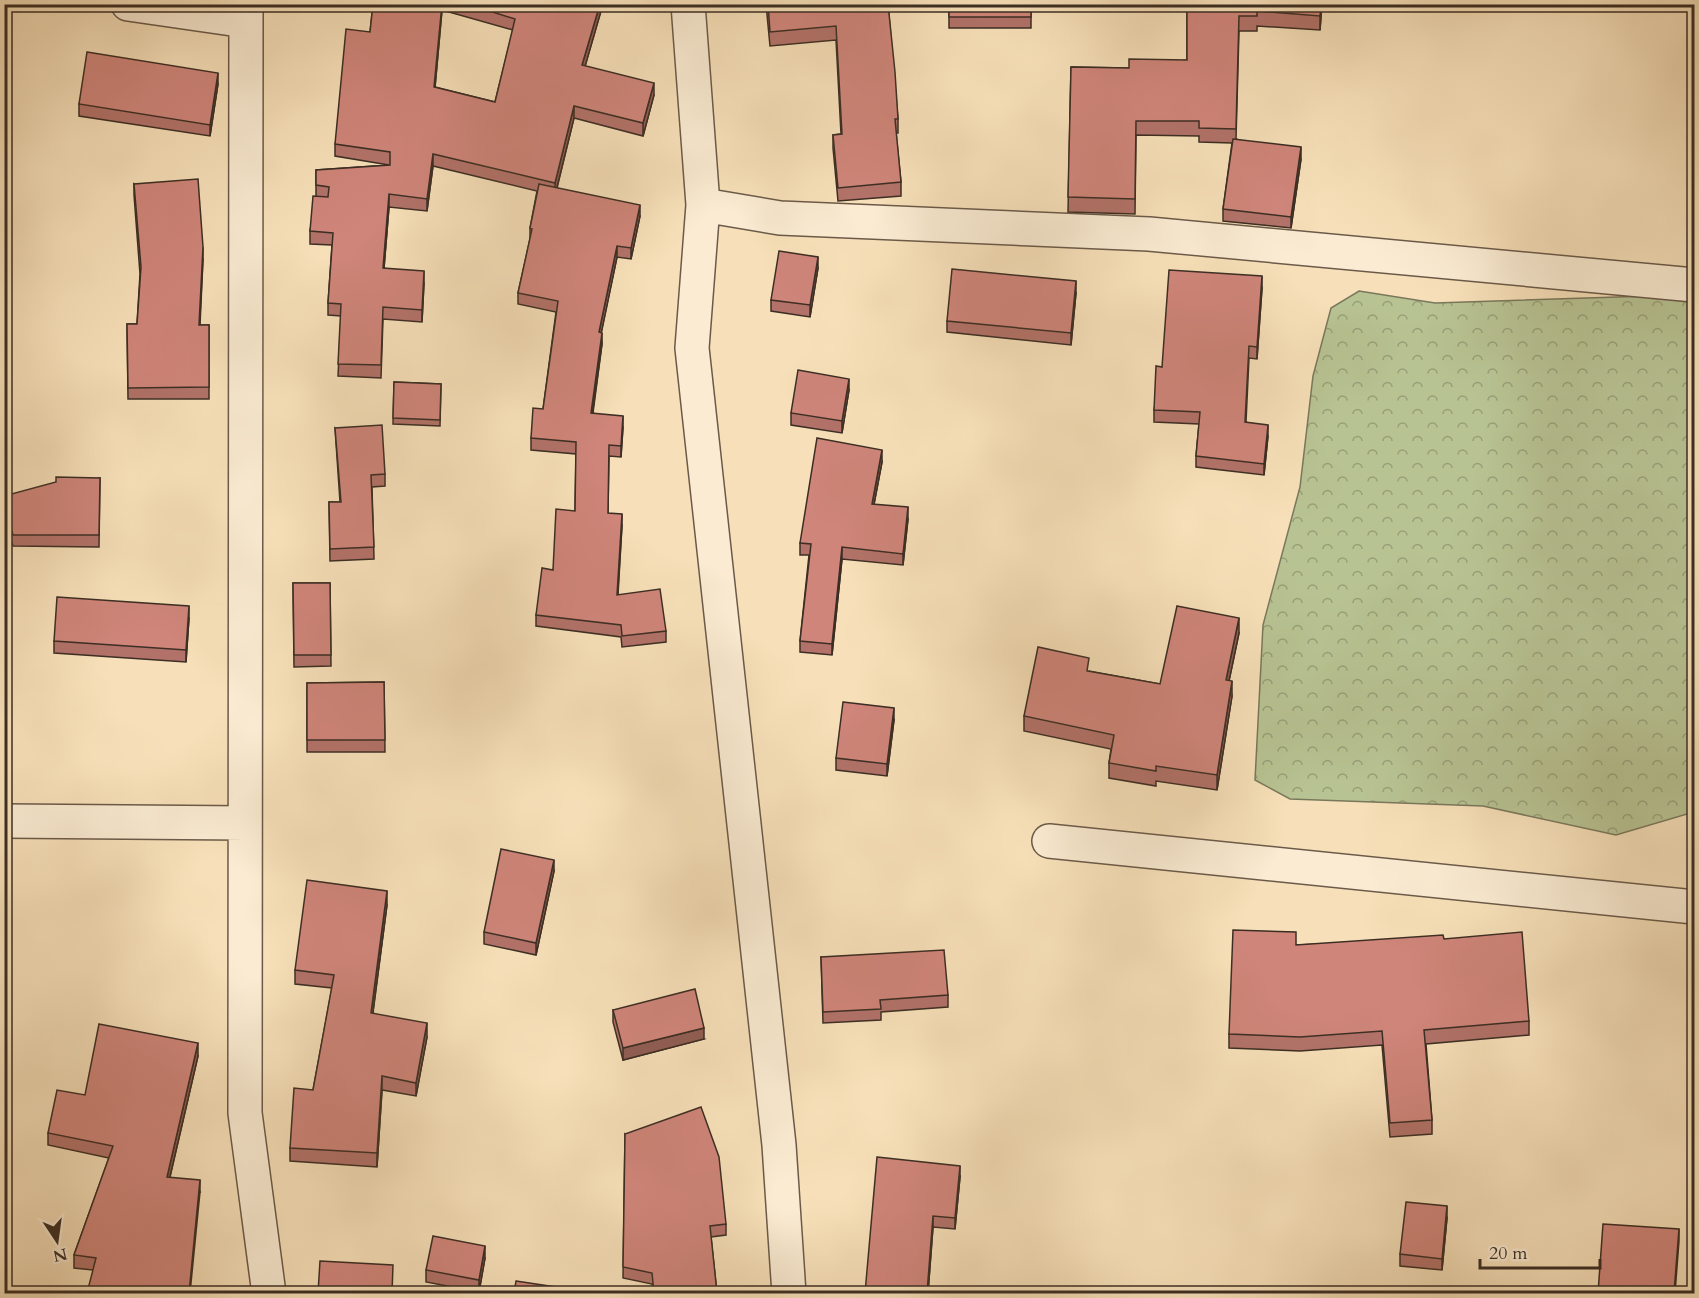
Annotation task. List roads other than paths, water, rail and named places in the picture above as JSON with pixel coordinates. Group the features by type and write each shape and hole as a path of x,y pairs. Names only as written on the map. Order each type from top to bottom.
{"street":[{"path":"128,4 246,13 245,1113 269,1293"},
{"path":"688,4 703,205 692,348 778,1133 789,1293"},
{"path":"703,205 780,218 1149,234 1695,285"},
{"path":"4,821 245,823"},
{"path":"1049,841 1695,908"}]}
